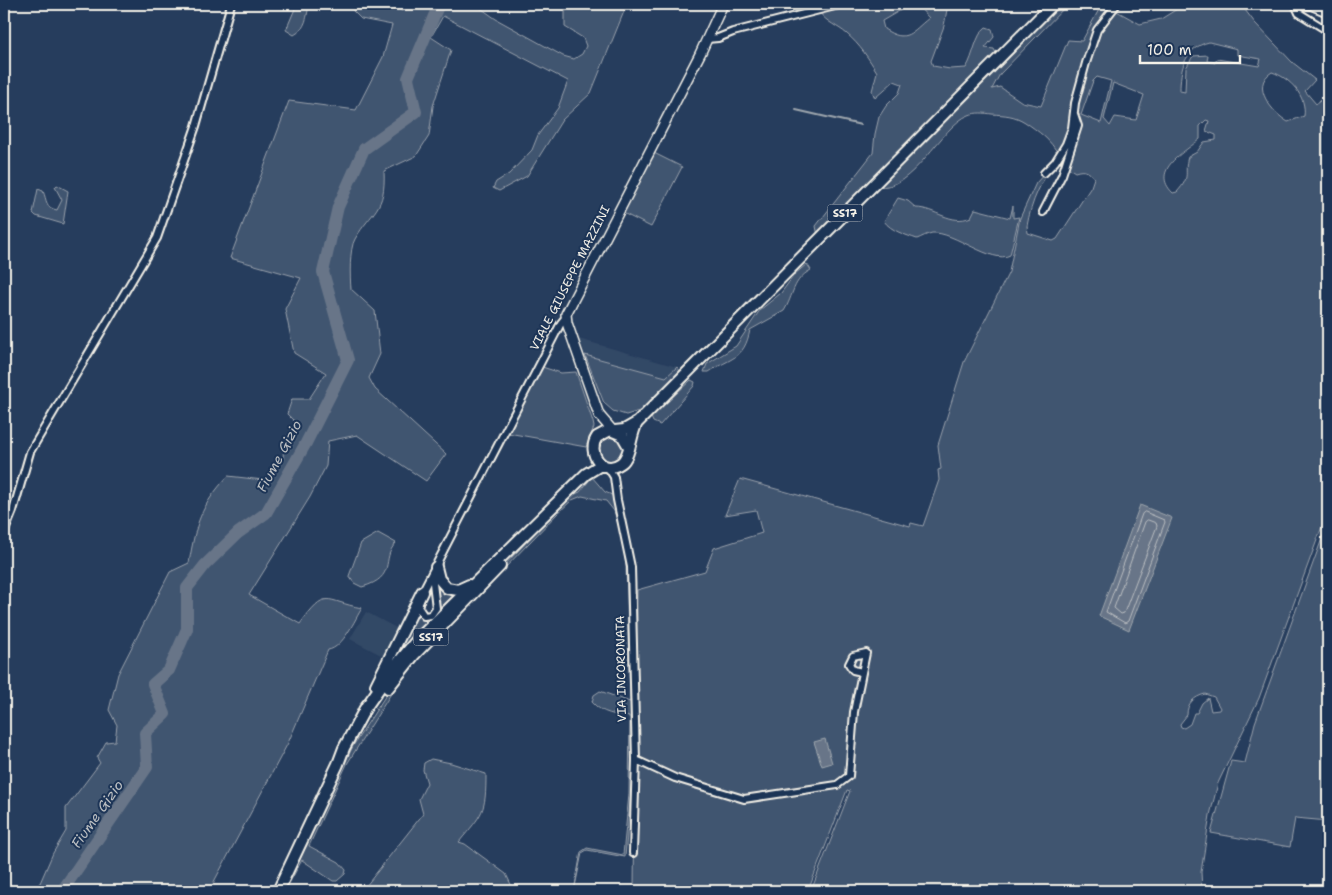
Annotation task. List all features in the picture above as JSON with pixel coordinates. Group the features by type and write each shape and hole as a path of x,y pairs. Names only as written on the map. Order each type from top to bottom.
{"main road":[{"name":"VIALE GIUSEPPE MAZZINI","path":"566,317 723,4"},
{"name":"SS17","path":"613,430 624,430 638,422 1053,4"},
{"path":"566,317 598,415 593,454 597,460 606,466 621,463 628,455 629,447 624,437 613,430 598,415"},
{"name":"SS17","path":"629,447 630,437 638,422"},
{"path":"595,439 602,432 613,430"},
{"name":"SS17","path":"586,474 593,454"},
{"name":"SS17","path":"278,891 344,748 364,710 402,657 473,584 586,474 599,466 606,466"},
{"name":"SS17","path":"338,764 405,665 488,580 538,522"},
{"path":"437,565 439,579 446,588 458,590 473,584"},
{"path":"364,710 422,592"}],"street":[{"path":"4,534 13,511 30,452 157,238 198,118 231,4"},
{"path":"707,39 718,38 734,32 843,4"},
{"path":"1044,173 1055,162 1066,144 1072,128 1082,79 1097,30 1117,4"},
{"path":"1295,4 1311,6 1327,14 1327,4"},
{"path":"1295,4 1299,13 1328,31"},
{"path":"1043,212 1062,175 1078,126 1074,114"},
{"name":"VIALE GIUSEPPE MAZZINI","path":"437,565 433,583 436,606 429,615 422,615 418,610 422,592 554,336 566,317"},
{"path":"554,336 560,333 570,333"},
{"name":"VIA INCORONATA","path":"616,486 621,463"},
{"name":"VIA INCORONATA","path":"606,466 613,474 616,486 631,567 636,760 633,853"},
{"path":"636,760 675,778 744,799 836,785 849,776 854,712 862,672"}],"shaded area":[{"path":"297,4 309,4 307,18 301,29 294,35 286,30"},
{"path":"354,4 391,4 402,11 407,4 475,4 496,19 563,56 574,59 582,54 586,46 583,38 565,27 565,12 572,4 593,4 608,8 613,4 627,4 591,93 562,120 527,176 499,191 493,188 496,182 509,174 532,150 538,135 558,108 568,81 443,16 431,37 451,50 433,106 429,136 416,156 384,171 383,194 380,202 353,244 350,278 351,289 375,311 380,354 369,378 375,389 446,454 426,481 357,435 328,441 326,466 310,497 249,595 300,624 321,601 333,600 362,608 344,639 328,650 288,743 209,891 30,891 40,883 53,853 66,831 66,808 100,763 97,758 106,742 115,741 117,725 109,710 118,674 170,572 189,563 197,526 205,507 228,476 263,480 283,459 284,440 297,424 287,414 292,399 309,399 326,373 294,353 285,309 301,278 230,258 289,101 356,110 383,57 392,25 361,19 353,11"},
{"path":"853,4 905,4 906,7 882,21 884,29 898,36 904,36 913,32 929,18 916,4 948,4 944,26 931,61 933,66 950,69 966,68 979,35 986,27 992,29 994,37 985,48 994,49 997,55 818,236 816,226 873,153 879,117 886,106 899,93 902,84 894,81 875,98 872,91 877,72 871,62 852,38 825,19 819,12"},
{"path":"1058,4 1068,4 1000,74 992,89 1000,87 1022,102 1041,106 1068,40 1082,41 1102,4 1114,4 1097,30 1113,9 1140,24 1161,19 1185,4 1232,4 1242,6 1255,23 1292,62 1315,80 1305,91 1316,104 1328,95 1328,510 1259,698 1218,783 1210,815 1201,872 1202,891 1148,891 1143,889 1140,891 811,891 850,791 847,790 808,891 634,891 637,590 705,571 714,548 762,533 756,510 725,515 740,479 910,526 911,523 923,526 939,480 938,470 941,469 938,445 964,362 1009,272 1020,218 1036,183 1055,162 1071,128 1058,154 1044,136 1021,120 1005,115 972,114 958,121 914,170 902,180 890,186 877,186","holes":["1209,42 1237,49 1237,55 1261,59 1259,66 1217,59 1215,63 1207,61 1208,55 1193,56 1186,68 1185,92 1180,91 1181,74 1186,60 1189,54 1201,45","1272,72 1291,83 1303,102 1304,116 1288,122 1282,118 1266,99 1263,92 1265,78","1097,77 1111,81 1101,123 1081,115 1093,81","1113,83 1144,95 1136,120 1115,117 1110,126 1104,119","1206,120 1209,121 1206,131 1216,135 1216,140 1204,142 1197,152 1188,157 1186,178 1182,187 1173,193 1167,185 1165,177 1167,169 1172,162 1200,139 1200,126","1058,161 1075,172 1088,172 1094,178 1091,187 1057,239 1053,241 1028,233 1027,226 1034,200 1047,175","1205,694 1214,697 1220,708 1219,710 1211,711 1208,698 1202,703 1197,713 1194,713 1190,724 1184,728 1181,727 1180,724 1187,715 1190,704"]},
{"path":"654,153 682,167 651,227 623,213"},
{"path":"57,185 68,191 63,224 36,216 33,213 38,189 43,191 48,205 57,210 62,200 55,187"},
{"path":"898,198 908,201 916,208 957,219 971,217 975,209 1010,218 1013,206 1013,218 1019,217 1010,255 1002,257 993,256 941,234 932,233 917,239 895,230 884,221"},
{"path":"807,264 811,270 800,278 784,311 750,330 744,347 736,357 709,372 704,372 707,364 736,346 760,310 781,293 795,274"},
{"path":"579,339 677,367 666,377 585,355"},
{"path":"585,355 666,377 677,367 681,372 646,409 626,415 613,411 604,403"},
{"path":"542,367 561,373 576,372 594,427 586,447 508,433"},
{"path":"691,380 695,382 694,386 660,425 653,422 651,417"},
{"path":"610,435 620,439 624,449 620,459 610,463 600,459 596,449 600,439"},
{"path":"592,477 605,492 612,495 619,529 614,511 606,501 582,496 572,500 421,655 397,684 347,764 309,846 339,862 346,870 345,874 337,881 333,881 302,860 285,891 353,746 395,681 570,496 580,492"},
{"path":"1328,522 1328,821 1295,818 1290,847 1211,833 1231,761 1245,763 1255,723"},
{"path":"378,533 396,543 391,549 384,573 373,583 362,587 354,583 349,576 361,543"},
{"path":"624,549 628,567 633,768 625,857 587,850 582,853 574,891 581,852 587,848 623,855 629,794 630,717 614,715 600,709 592,702 594,695 600,691 630,702"},
{"path":"435,582 455,595 453,599 390,666 414,615 418,614 422,618 434,615"},
{"path":"366,612 400,630 385,657 350,639"},
{"path":"431,759 486,774 484,805 478,818 459,842 465,844 506,874 514,891 362,891 423,814 419,799 427,783 423,770 424,763"}],"water":[{"path":"1140,505 1172,518 1129,630 1099,616"},
{"path":"825,739 832,763 822,766 814,742"}],"waterway":[{"name":"Fiume Gizio","path":"62,891 147,767 145,733 165,714 153,684 169,670 187,629 187,588 205,565 238,533 266,513 306,443 348,360 323,272 338,207 364,149 416,112 408,78 439,4"},
{"path":"796,110 861,125"}]}
